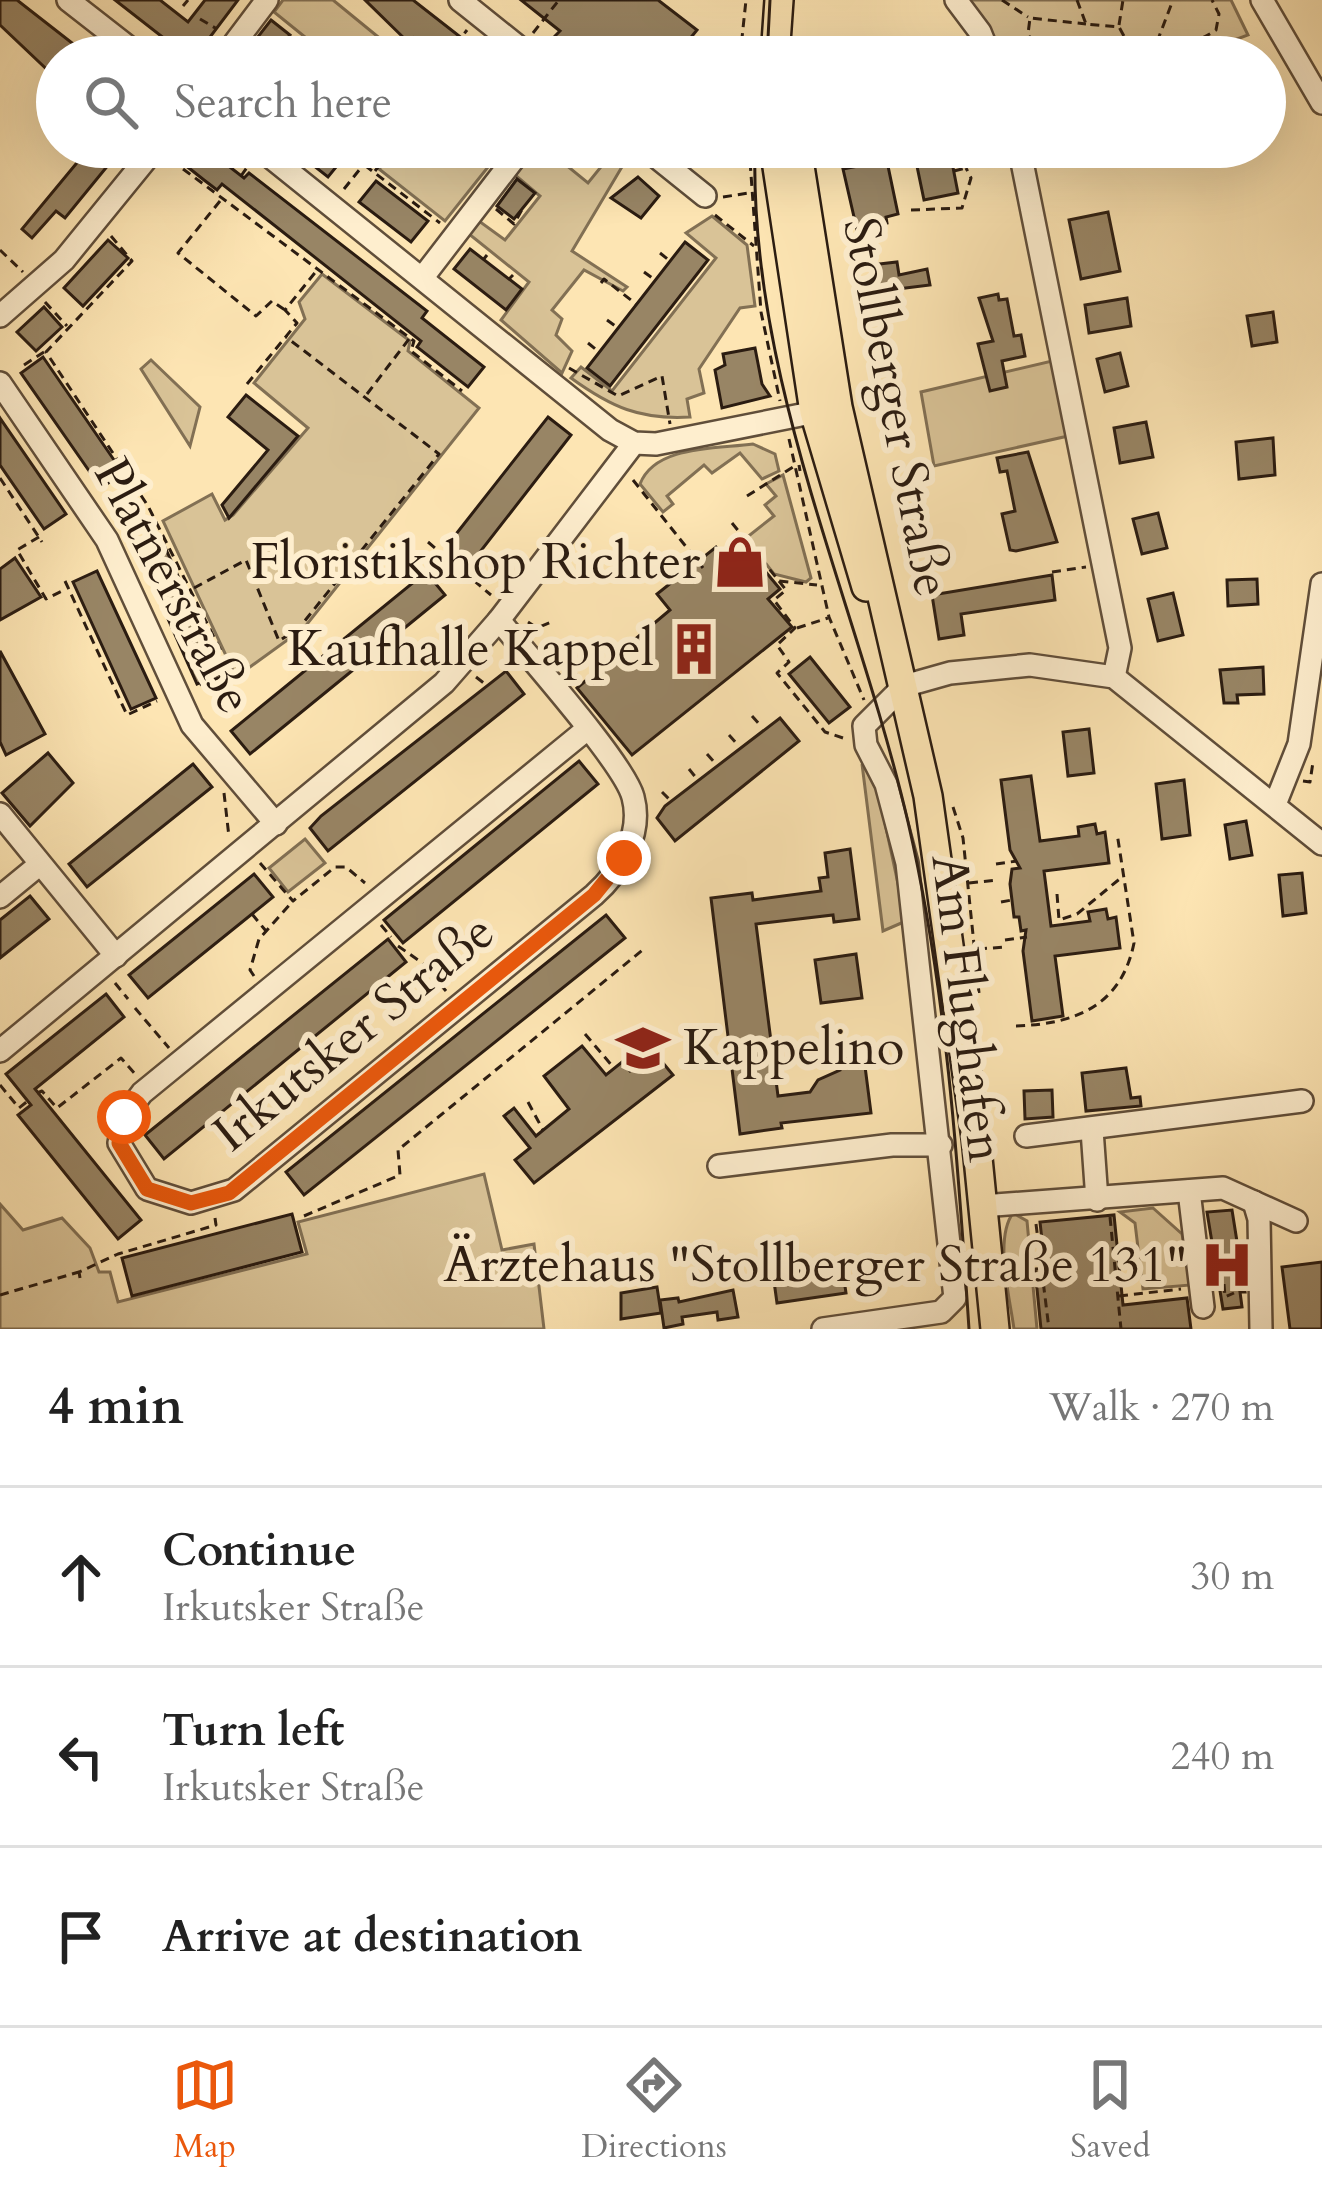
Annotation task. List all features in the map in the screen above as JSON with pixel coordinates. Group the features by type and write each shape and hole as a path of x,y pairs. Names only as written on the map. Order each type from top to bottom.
{"main road":[{"path":"776,36 779,0"},
{"path":"794,0 794,36"},
{"name":"Stollberger Straße","path":"778,168 826,410 904,686 943,889 995,1329"},
{"name":"Stollberger Straße","path":"799,168 826,410"}],"street":[{"path":"68,0 114,36"},
{"path":"240,36 267,0"},
{"path":"460,0 505,36"},
{"path":"956,0 982,36"},
{"path":"1262,0 1283,36"},
{"path":"1286,41 1322,103"},
{"path":"0,316 35,288 139,168"},
{"path":"285,168 610,430 634,443 664,442 826,410"},
{"path":"423,277 507,168"},
{"path":"670,168 705,196"},
{"path":"1023,168 1120,648 1114,677"},
{"name":"Platnerstraße","path":"0,383 107,540 175,694 222,764 276,824"},
{"path":"0,1052 419,707 504,615 634,443"},
{"path":"1276,802 1299,744 1322,584"},
{"name":"Irkutsker Straße","path":"504,615 558,694 586,730 633,797 635,815 624,858 610,880 234,1190 212,1199 167,1200 147,1189 130,1169 119,1143 124,1117 148,1089 586,730"},
{"path":"866,745 864,726 904,686 950,673 1030,664 1114,677 1276,802 1322,844"},
{"name":"Am Flughafen","path":"823,1329 941,1312 956,1298 907,863 886,784 866,745"},
{"path":"0,814 116,956"},
{"path":"0,897 40,865"},
{"path":"1026,1136 1302,1101"},
{"path":"1092,1130 1104,1207"},
{"path":"719,1166 892,1145 941,1145"},
{"path":"982,1206 1034,1201 1104,1207 1222,1188 1296,1221"},
{"path":"1189,1191 1216,1295"},
{"path":"1253,1202 1259,1219 1261,1329"}],"path":[{"path":"183,6 188,0"},
{"path":"537,36 559,0"},
{"path":"742,36 746,0"},
{"path":"1002,0 1030,18 1119,27"},
{"path":"1077,0 1086,24"},
{"path":"1123,0 1119,27 1125,36"},
{"path":"1159,36 1173,0"},
{"path":"1208,36 1216,30 1219,14 1212,0"},
{"path":"462,36 478,15"},
{"path":"1029,36 1030,18"},
{"path":"184,168 412,340"},
{"path":"332,205 361,168"},
{"path":"369,168 455,235"},
{"path":"374,172 377,168"},
{"path":"954,171 960,168"},
{"path":"911,210 962,208 970,178 966,168"},
{"path":"232,188 178,253 256,316 272,301 297,323 247,384"},
{"path":"751,193 705,196 712,212 755,247"},
{"path":"483,199 514,224 524,206"},
{"path":"24,365 46,352 132,261 96,222"},
{"path":"0,250 68,328"},
{"path":"659,254 670,261"},
{"path":"285,310 320,268"},
{"path":"644,272 655,280"},
{"path":"601,283 604,279 637,304"},
{"path":"607,320 618,328"},
{"path":"365,397 420,336"},
{"path":"192,589 246,560 279,641 299,628 439,454 286,337"},
{"path":"412,340 412,351 462,391"},
{"path":"588,344 599,352"},
{"path":"46,352 148,506 232,673 127,715 64,581"},
{"path":"569,368 618,396 662,376 672,418 664,442"},
{"path":"747,496 798,467"},
{"path":"0,478 41,539 17,550 46,599 68,588"},
{"path":"638,488 703,568"},
{"path":"732,523 786,590 774,600 795,628"},
{"path":"428,542 504,615 537,628 554,621"},
{"path":"814,557 824,554"},
{"path":"1052,572 1091,566"},
{"path":"778,581 820,586"},
{"path":"830,617 795,628 777,645 789,662 777,673 825,732 866,745"},
{"path":"558,694 580,674 580,651"},
{"path":"752,716 762,727"},
{"path":"729,735 739,746"},
{"path":"707,754 716,764"},
{"path":"222,764 228,836 292,901"},
{"path":"688,770 697,779"},
{"path":"662,792 671,801"},
{"path":"1016,1026 1068,1022 1117,984 1134,943 1117,833"},
{"path":"996,864 1017,861"},
{"path":"266,992 250,970 259,939 292,901 334,867 359,875 378,900"},
{"path":"1057,894 1059,920 1077,914 1113,879 1123,877"},
{"path":"968,883 998,880"},
{"path":"1001,902 1012,900"},
{"path":"252,914 267,932"},
{"path":"978,950 1027,937"},
{"path":"398,946 436,977 459,1006"},
{"path":"304,1216 400,1175 398,1150 645,948"},
{"path":"436,977 453,963"},
{"path":"120,989 128,999"},
{"path":"136,1008 180,1062"},
{"path":"585,1034 614,1068"},
{"path":"38,1093 58,1108 121,1058 148,1089"},
{"path":"0,1085 19,1108 29,1100"},
{"path":"527,1102 543,1130"},
{"path":"0,1295 80,1275 118,1254 216,1226 212,1199"},
{"path":"1034,1201 1048,1329"},
{"path":"1104,1207 1121,1329"},
{"path":"1118,1296 1234,1293"}],"shaded area":[{"path":"283,0 333,0 377,36 304,36 274,12"},
{"path":"970,0 1231,0 1248,35 1245,36 990,36"},
{"path":"380,168 487,168 445,221"},
{"path":"520,168 570,168 588,183 600,168 621,168 572,251 627,287 623,291 584,270 552,310 562,319 556,335 572,351 562,373 501,320 529,282 469,234 479,221 505,240 540,196 515,175"},
{"path":"712,216 747,245 755,306 740,308 699,369 704,393 687,399 690,417 627,410 571,378 581,367 612,391 716,258 686,233"},
{"path":"322,274 410,341 408,351 479,408 304,628 236,677 163,521 212,494 225,520 233,515 308,428 254,383 305,319 299,302"},
{"path":"151,360 200,407 190,446 141,369"},
{"path":"1052,361 1068,436 934,466 921,392"},
{"path":"753,444 775,454 779,471 762,479 740,453 712,473 704,465 667,496 673,504 663,512 640,484 648,471 673,456"},
{"path":"783,475 811,578 806,582 774,574 746,538 774,516 765,505 776,496 766,484"},
{"path":"862,764 877,786 906,921 883,931"},
{"path":"305,839 325,863 288,892 269,868"},
{"path":"484,1174 502,1250 534,1244 544,1329 0,1329 0,1204 23,1230 62,1218 90,1248 99,1272 110,1272 118,1302 307,1254 298,1222"},
{"path":"1153,1208 1182,1234 1191,1285 1143,1289 1135,1223 1120,1212"},
{"path":"1013,1213 1027,1221 1037,1329 1014,1329 1004,1253"}],"building":[{"path":"0,0 17,0 63,36 36,36 36,59 0,25"},
{"path":"115,0 160,0 188,22 205,0 238,0 211,36 161,36"},
{"path":"365,0 413,0 459,36 402,36"},
{"path":"521,0 658,0 697,30 692,36 555,36 560,31"},
{"path":"271,20 290,35 289,36 259,36"},
{"path":"73,168 106,168 65,218 56,211 32,238 22,229"},
{"path":"189,168 231,168 244,178 249,173 427,311 422,318 484,367 468,387 417,347 421,341 222,184 217,190"},
{"path":"888,168 898,214 886,217 887,223 857,230 843,169"},
{"path":"917,168 953,168 958,193 924,200"},
{"path":"638,177 659,196 641,218 611,198"},
{"path":"517,179 535,193 514,219 497,206"},
{"path":"376,181 428,221 411,242 359,202"},
{"path":"1108,212 1120,271 1081,279 1069,220"},
{"path":"108,240 128,258 83,306 64,288"},
{"path":"685,242 708,260 610,386 587,368"},
{"path":"470,249 522,289 506,310 454,269"},
{"path":"897,262 899,275 927,269 930,285 873,292 870,265"},
{"path":"998,294 999,300 1007,299 1014,336 1021,335 1025,356 1002,361 1007,387 990,391 978,344 993,341 979,298"},
{"path":"1127,298 1131,326 1089,333 1085,305"},
{"path":"44,307 62,327 36,351 17,332"},
{"path":"1273,312 1277,342 1252,346 1247,316"},
{"path":"755,348 762,384 770,396 722,408 715,370 725,365 723,354"},
{"path":"1120,353 1128,386 1105,392 1097,359"},
{"path":"43,357 123,473 101,488 21,373"},
{"path":"246,395 298,436 229,518 222,505 268,450 228,417"},
{"path":"548,417 571,435 473,561 449,543"},
{"path":"0,418 66,514 44,529 0,465"},
{"path":"1146,422 1153,457 1120,463 1114,428"},
{"path":"1273,438 1275,475 1239,479 1236,442"},
{"path":"1028,452 1057,542 1016,551 1010,550 1002,514 1015,511 1007,471 1000,472 997,458"},
{"path":"1158,513 1167,548 1142,554 1133,519"},
{"name":"Kaufhalle Kappel","path":"741,542 780,589 768,599 792,627 632,755 577,688 670,610 657,594 716,547 723,556"},
{"path":"164,545 222,673 197,684 140,556"},
{"path":"15,558 41,597 0,620 0,569"},
{"path":"97,571 156,698 131,709 73,582"},
{"path":"426,572 445,595 250,754 231,731"},
{"path":"1052,575 1055,600 961,614 964,635 939,639 932,595"},
{"path":"1257,579 1258,604 1228,606 1227,580"},
{"path":"1173,593 1183,635 1158,641 1148,599"},
{"path":"0,651 45,734 6,755 0,742"},
{"path":"810,657 850,707 829,723 789,674"},
{"path":"1263,667 1264,694 1237,695 1238,703 1224,703 1220,670"},
{"path":"506,671 524,694 328,851 310,828 321,816"},
{"path":"780,718 799,741 675,841 657,818 665,806"},
{"path":"1089,729 1094,773 1068,776 1063,732"},
{"path":"48,753 73,783 30,826 2,793"},
{"path":"579,761 598,784 403,943 384,920"},
{"path":"193,764 212,787 87,887 69,864"},
{"path":"1031,776 1040,841 1079,836 1078,827 1095,824 1097,834 1105,832 1109,863 1044,871 1051,926 1090,921 1088,912 1106,909 1108,919 1116,917 1120,948 1055,956 1063,1016 1032,1021 1023,951 1026,930 1021,931 1019,917 1014,917 1010,884 1012,869 1020,868 1010,850 1001,780"},
{"path":"1184,780 1190,835 1162,839 1156,784"},
{"path":"1246,821 1252,855 1230,859 1225,825"},
{"path":"850,849 859,919 834,922 833,915 756,924 778,1096 810,1092 818,1080 840,1070 837,1046 862,1043 871,1113 781,1123 782,1128 740,1134 711,898 752,893 753,900 821,891 819,878 828,877 825,853"},
{"path":"1302,873 1306,913 1283,916 1279,875"},
{"path":"254,874 273,897 148,998 129,975"},
{"path":"30,896 49,919 0,958 0,920"},
{"path":"606,915 625,938 304,1195 286,1172"},
{"path":"388,939 406,962 164,1159 145,1135"},
{"path":"856,954 862,998 821,1003 815,960"},
{"path":"106,994 124,1017 35,1089 141,1220 118,1239 18,1115 31,1105 6,1074"},
{"path":"582,1046 606,1075 622,1062 630,1071 654,1052 673,1075 534,1183 515,1160 530,1148 504,1116 514,1108 536,1136 569,1109 544,1076"},
{"path":"1126,1068 1131,1098 1140,1097 1141,1106 1086,1111 1082,1073"},
{"path":"1052,1090 1053,1117 1025,1119 1024,1091"},
{"path":"1232,1210 1245,1292 1240,1292 1242,1307 1223,1309 1207,1212"},
{"path":"292,1214 302,1252 132,1296 122,1258"},
{"path":"1114,1215 1123,1305 1187,1298 1191,1329 1041,1329 1035,1269 1045,1268 1040,1222"},
{"path":"1322,1262 1322,1329 1290,1329 1282,1267"},
{"path":"842,1266 846,1293 777,1303 773,1274"},
{"path":"657,1287 661,1313 621,1319 621,1293"},
{"path":"733,1290 738,1317 718,1320 717,1312 682,1317 683,1324 664,1328 660,1300 678,1298 679,1302"}],"tram line":[{"path":"768,36 770,0"},
{"path":"756,168 769,319 787,404 886,739 921,884 949,1074 969,1329"}],"place":[{"name":"Floristikshop Richter","path":"740,562"},
{"name":"Kaufhalle Kappel","path":"694,649"},
{"name":"Kappelino","path":"643,1048"},
{"name":"Ärztehaus \"Stollberger Straße 131\"","path":"1227,1265"}],"route":[{"path":"124,1117 119,1143 130,1169 147,1189 167,1200 191,1203 229,1193 594,895 624,858"}]}
